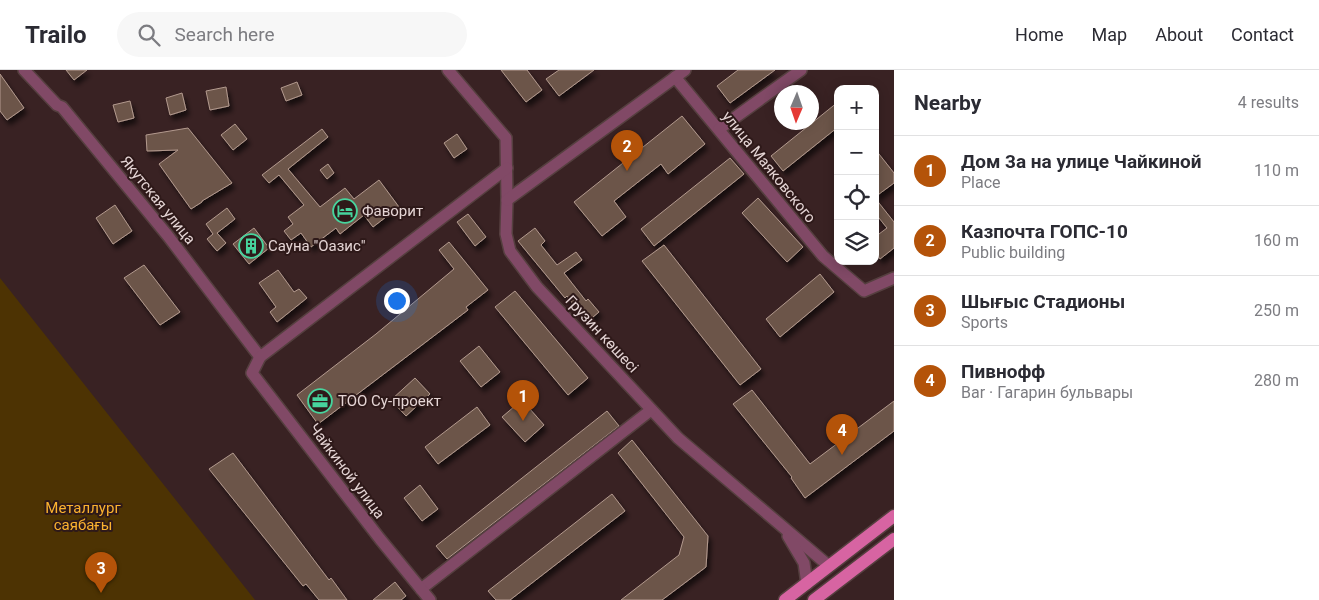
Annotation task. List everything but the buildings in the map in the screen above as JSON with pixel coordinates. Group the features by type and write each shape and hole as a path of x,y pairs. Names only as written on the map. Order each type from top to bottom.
{"main road":[{"path":"785,600 894,516"},
{"path":"814,600 894,539"},
{"path":"829,566 842,579"}],"street":[{"name":"Якутская улица","path":"24,70 57,105 62,107 163,230 260,357"},
{"name":"Грузин көшесі","path":"448,70 506,138 506,234 510,250 537,287 678,438 829,566"},
{"path":"719,129 801,70"},
{"path":"507,200 680,73"},
{"name":"улица Маяковского","path":"680,73 719,129 823,256 864,291 894,278"},
{"path":"260,357 506,168"},
{"name":"Чайкиной улица","path":"260,357 252,372 380,539 430,600"},
{"path":"422,590 651,410"},
{"path":"784,528 804,563 807,584"}],"green space":[{"name":"Металлург саябағы","path":"0,278 255,600 0,600"}],"place":[{"name":"Казпочта ГОПС-10","path":"627,171"},
{"name":"Фаворит","path":"345,211"},
{"name":"Сауна \"Оазис\"","path":"251,246"},
{"name":"ТОО Су-проект","path":"320,401"},
{"name":"Дом 3а на улице Чайкиной","path":"523,421"},
{"name":"Пивнофф","path":"842,455"},
{"name":"Шығыс Стадионы","path":"101,593"}]}
